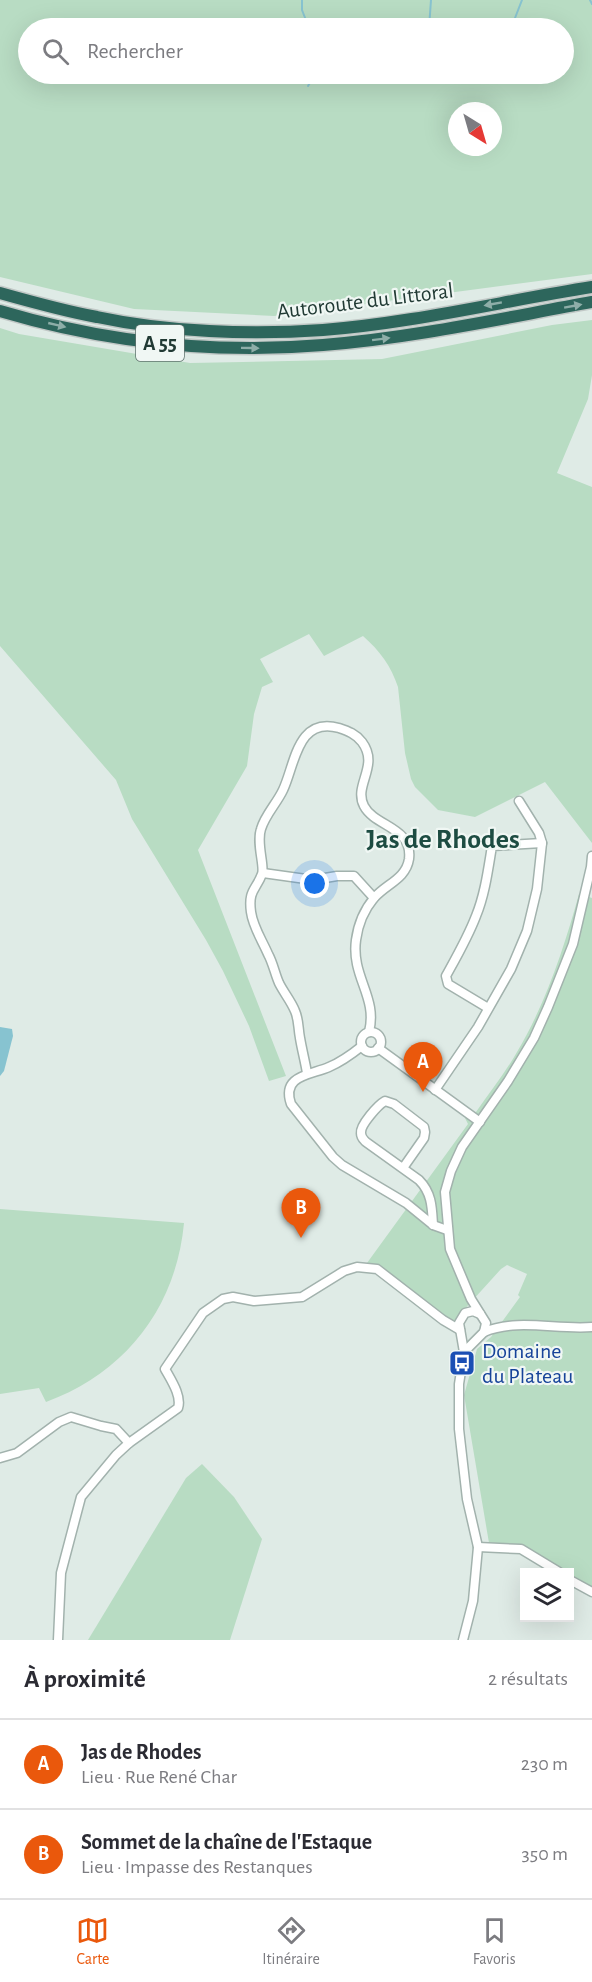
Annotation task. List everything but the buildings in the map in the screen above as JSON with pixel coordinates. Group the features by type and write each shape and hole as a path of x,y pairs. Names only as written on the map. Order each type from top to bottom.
{"highway":[{"name":"Autoroute du Littoral","path":"0,293 52,308 100,318 170,327 273,332 324,330 381,323 592,287"},
{"name":"Autoroute du Littoral","path":"0,311 120,338 200,347 260,348 323,346 392,338 592,302"}],"street":[{"path":"307,1073 298,1019 279,984 269,955 253,923 251,895 263,873 259,850 260,830 286,783 298,746 303,738 323,726 355,734 363,743 369,762 361,794 364,806 369,813 391,825 400,834 409,851 401,876 374,898 360,920 355,957 371,1010 372,1022 369,1032 362,1037 362,1046"},
{"path":"435,1090 478,1027 511,969 527,931 537,889 542,843 539,833 519,801"},
{"path":"488,1008 448,984 446,976 477,914 492,846 542,843"},
{"path":"464,1352 482,1331 480,1314 452,1256 447,1230 445,1192 451,1171 462,1147 508,1081 534,1038 563,974 573,944 592,856"},
{"path":"263,873 313,879 354,876 374,898"},
{"path":"362,1046 368,1051 378,1048 381,1042 379,1036 369,1032"},
{"path":"362,1046 330,1067 307,1073 296,1079 290,1086 291,1104 342,1165 406,1203 433,1225 447,1230"},
{"path":"378,1048 480,1122"},
{"path":"403,1168 424,1138 424,1127 394,1104 385,1101 379,1104 362,1127 362,1138 426,1187 432,1204 433,1225"},
{"path":"58,1640 61,1572 81,1497 129,1443 178,1408 180,1402 178,1394 165,1369 203,1313 212,1305 233,1297 254,1301 302,1297 344,1271 357,1267 377,1269 469,1338 497,1327 536,1325 557,1328 592,1327"},
{"path":"463,1640 473,1601 478,1547 467,1499 459,1429 459,1384 464,1352 460,1320 469,1311 471,1299"},
{"path":"469,1311 480,1314"},
{"path":"448,1324 460,1320"},
{"path":"0,1458 17,1453 59,1422 71,1418 116,1429 129,1443"},
{"path":"478,1547 521,1549 552,1568"},
{"path":"574,1582 592,1592"}],"green space":[{"path":"0,0 592,0 592,274 274,316 134,309 0,277"},
{"path":"592,320 592,375 588,399 557,473 592,487 592,843 545,782 475,817 438,810 415,787 411,779 405,753 398,687 384,659 363,636 324,656 309,634 260,659 273,682 262,687 254,714 247,766 198,850 286,1076 269,1081 249,1026 223,971 132,819 116,780 0,646 0,328 19,334 190,363 382,359 552,325"},
{"path":"579,894 592,898 592,1595 574,1584 574,1568 547,1568 513,1548 489,1543 464,1395 477,1349 491,1337 520,1297 518,1295 527,1274 507,1265 452,1323 367,1263 468,1124 465,1118 469,1112 476,1112 517,1052 537,1014 567,935"},
{"path":"0,1209 184,1223 179,1254 170,1283 158,1309 142,1334 100,1374 46,1402 39,1388 0,1394"},
{"path":"202,1464 234,1497 262,1539 230,1640 88,1640 186,1478"}],"water":[{"path":"0,1027 12,1029 13,1036 4,1071 0,1076"}],"waterway":[{"path":"302,0 305,18"},
{"path":"430,18 431,0"},
{"path":"515,18 522,0"},
{"path":"590,0 592,4"}],"place":[{"name":"Jas de Rhodes","path":"423,1092"},
{"name":"Sommet de la chaîne de l'Estaque","path":"301,1238"},
{"name":"Domaine du Plateau","path":"462,1363"}],"district":[{"name":"Jas de Rhodes","path":"443,838"}]}
